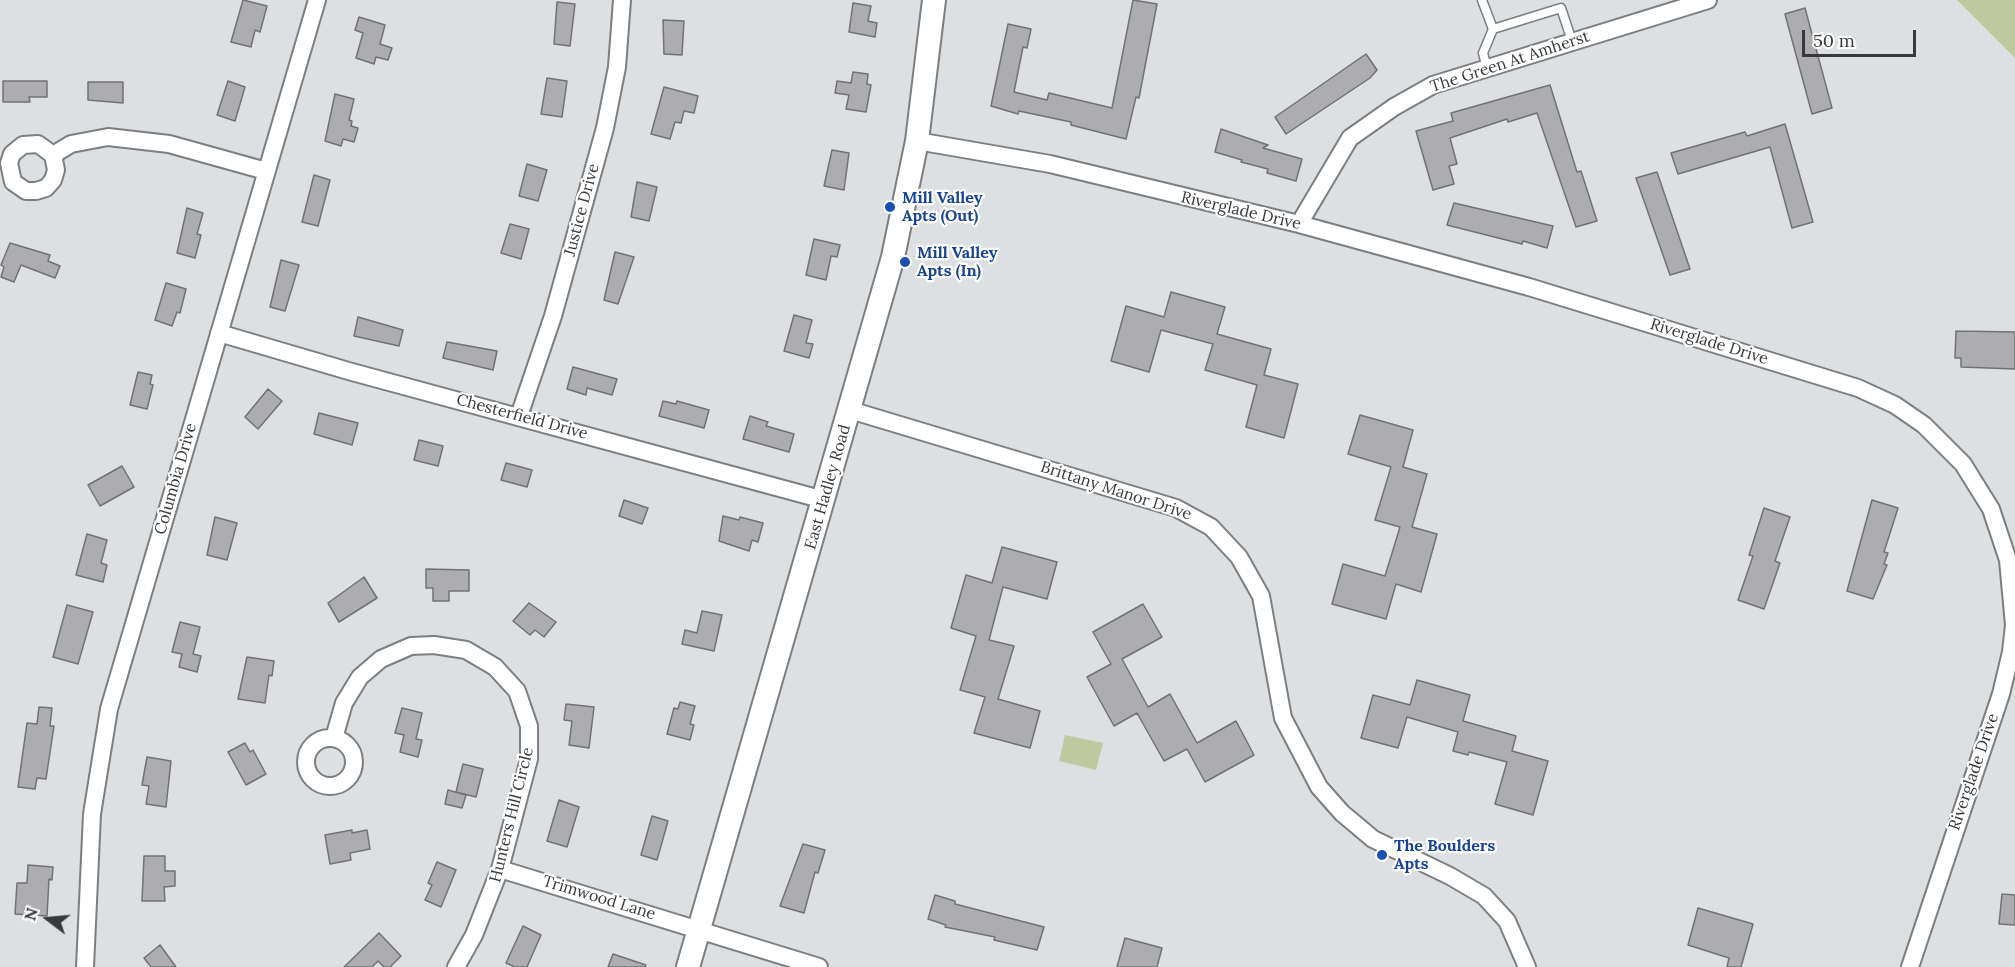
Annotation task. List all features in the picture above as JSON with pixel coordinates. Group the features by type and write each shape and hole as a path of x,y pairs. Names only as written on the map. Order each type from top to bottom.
{"street":[{"name":"Columbia Drive","path":"86,967 91,823 107,717 317,0"},
{"name":"Justice Drive","path":"519,416 553,316 607,122 617,67 621,0"},
{"name":"East Hadley Road","path":"687,967 893,257 917,141 934,0"},
{"name":"The Green At Amherst","path":"1299,224 1350,138 1394,107 1433,85 1708,0"},
{"path":"53,155 80,141 118,137 169,144 266,171"},
{"name":"Riverglade Drive","path":"917,141 1050,164 1299,224 1529,286 1858,388 1884,399 1915,418 1963,464 1985,496 2001,535 2010,572 2014,634 2001,694 1910,967"},
{"name":"Chesterfield Drive","path":"219,333 352,372 824,500"},
{"name":"Brittany Manor Drive","path":"850,410 1176,508 1211,526 1232,548 1257,586 1264,607 1283,718 1319,787 1342,813 1373,839 1450,876 1484,896 1500,912 1513,931 1527,967"},
{"name":"Hunters Hill Circle","path":"334,738 341,710 352,687 370,667 390,654 423,645 466,650 495,667 517,691 527,718 531,746 500,869 474,935 456,967"},
{"name":"Trimwood Lane","path":"500,869 819,967"}],"lane":[{"path":"1482,0 1492,29 1483,53 1487,68"},
{"path":"1492,29 1561,8 1572,41"}],"green space":[{"path":"1957,0 2015,0 2015,58"},
{"path":"1065,735 1103,743 1096,770 1059,761"}],"building":[{"path":"243,0 267,6 260,32 255,30 251,47 231,42"},
{"path":"1133,0 1157,4 1139,98 1136,97 1126,139 1071,125 1071,122 1019,111 1018,114 991,106 1008,24 1031,29 1027,48 1023,47 1014,92 1047,100 1049,93 1112,108"},
{"path":"557,2 575,4 570,46 554,44"},
{"path":"853,3 871,6 868,21 877,23 875,37 849,32"},
{"path":"1805,8 1832,108 1812,114 1785,14"},
{"path":"359,17 385,25 380,44 392,48 388,60 376,57 374,64 356,58 363,33 355,30"},
{"path":"663,20 684,21 682,55 664,54"},
{"path":"1366,54 1377,70 1370,78 1286,134 1275,117"},
{"path":"853,72 868,74 867,84 871,85 866,112 846,109 849,95 835,93 837,81 851,83"},
{"path":"547,78 567,81 562,117 541,114"},
{"path":"3,81 47,81 47,97 29,97 30,102 3,102"},
{"path":"228,81 245,87 235,121 217,115"},
{"path":"88,82 123,82 123,103 88,100"},
{"path":"1550,85 1577,172 1581,171 1597,221 1576,227 1537,113 1508,122 1507,119 1450,138 1457,164 1449,166 1454,184 1433,190 1416,131 1453,121 1451,113"},
{"path":"664,87 698,96 694,113 684,111 681,123 675,122 670,139 651,134"},
{"path":"335,94 354,99 349,120 352,121 351,126 358,128 354,142 343,139 341,146 325,141"},
{"path":"1785,124 1813,222 1792,228 1770,147 1678,174 1671,153 1745,132 1747,136"},
{"path":"1221,129 1268,145 1263,148 1302,159 1296,181 1267,173 1268,169 1215,152"},
{"path":"832,150 849,153 844,190 824,186"},
{"path":"527,164 547,170 538,201 519,196"},
{"path":"1657,172 1690,269 1670,275 1636,178"},
{"path":"314,175 330,180 318,226 302,222"},
{"path":"637,182 657,187 649,221 631,217"},
{"path":"1454,203 1553,226 1547,248 1447,225"},
{"path":"187,208 203,213 197,234 201,235 195,258 177,253"},
{"path":"510,224 529,229 521,259 501,253"},
{"path":"814,239 840,245 837,257 831,256 826,280 806,275"},
{"path":"10,243 50,255 48,261 60,266 55,278 21,265 14,282 1,277 4,267 1,265"},
{"path":"615,252 634,257 618,304 604,300"},
{"path":"281,260 299,265 285,311 270,307"},
{"path":"166,283 186,289 180,313 177,312 172,326 155,320"},
{"path":"1171,292 1225,307 1217,334 1271,349 1264,375 1298,384 1284,438 1246,427 1257,385 1205,370 1213,344 1161,330 1149,372 1111,361 1126,306 1164,317"},
{"path":"794,315 812,320 806,343 813,344 809,358 784,351"},
{"path":"358,317 403,330 399,346 354,336"},
{"path":"1956,331 2015,332 2015,369 1961,367 1961,358 1955,358"},
{"path":"447,342 497,351 493,370 443,358"},
{"path":"573,367 617,379 612,395 587,388 586,395 567,389"},
{"path":"138,372 152,375 150,384 153,385 147,409 130,405"},
{"path":"268,389 282,401 258,429 245,417"},
{"path":"663,401 676,404 677,401 709,410 704,428 659,416"},
{"path":"319,413 358,423 352,445 314,434"},
{"path":"1360,415 1413,430 1403,467 1427,474 1412,527 1437,534 1421,592 1396,584 1386,619 1332,604 1343,564 1385,576 1400,527 1375,520 1391,467 1348,454"},
{"path":"750,416 768,422 766,426 794,434 789,452 743,439"},
{"path":"419,440 443,446 438,466 414,460"},
{"path":"506,463 532,470 527,487 501,480"},
{"path":"122,466 134,487 100,506 88,485"},
{"path":"624,500 648,508 642,524 619,516"},
{"path":"1872,500 1898,508 1884,552 1888,553 1884,564 1887,565 1873,599 1847,591"},
{"path":"1764,508 1790,517 1775,561 1780,563 1764,609 1738,600 1753,556 1749,555"},
{"path":"723,516 739,520 740,517 763,523 758,542 752,540 749,551 719,541"},
{"path":"215,517 237,523 227,560 207,555"},
{"path":"87,534 107,540 101,563 107,565 103,582 76,575"},
{"path":"1002,547 1057,562 1047,599 1003,587 989,640 1014,646 998,699 1040,711 1030,748 974,733 985,697 960,690 976,636 951,628 966,575 992,583"},
{"path":"426,569 469,570 469,591 449,591 449,601 433,601 433,588 426,588"},
{"path":"364,577 377,598 339,622 328,603"},
{"path":"529,603 556,622 544,637 535,630 530,635 513,621"},
{"path":"1143,604 1162,637 1122,659 1148,707 1170,694 1197,743 1236,721 1254,755 1205,782 1187,749 1164,761 1137,713 1114,726 1087,677 1111,664 1093,632"},
{"path":"67,605 93,612 78,664 53,657"},
{"path":"702,611 722,615 714,651 682,644 685,630 697,633"},
{"path":"180,622 200,627 193,654 201,656 197,672 179,667 182,654 172,652"},
{"path":"247,657 274,661 272,676 269,675 265,703 238,699"},
{"path":"1417,680 1470,695 1463,721 1516,736 1512,751 1548,761 1533,815 1495,804 1507,762 1469,752 1468,755 1453,751 1458,732 1407,717 1398,748 1361,738 1373,695 1410,705"},
{"path":"680,702 695,706 690,724 694,725 690,740 667,734 674,708 678,709"},
{"path":"566,704 594,707 589,748 569,745 572,721 564,720"},
{"path":"39,707 52,708 50,726 54,726 46,779 37,778 35,789 18,787 27,723 37,724"},
{"path":"402,708 422,713 416,739 422,740 418,757 400,752 404,735 395,733"},
{"path":"245,743 250,752 253,750 266,774 246,785 228,752"},
{"path":"147,757 171,761 166,807 146,804 149,786 142,785"},
{"path":"463,764 483,769 476,797 456,792"},
{"path":"448,790 466,795 462,808 445,804"},
{"path":"559,800 579,807 567,847 547,841"},
{"path":"652,816 668,821 657,860 641,855"},
{"path":"352,830 352,833 367,830 370,849 350,853 351,860 330,864 325,835"},
{"path":"803,844 825,850 818,873 815,872 804,913 780,906"},
{"path":"144,856 165,856 165,871 175,871 175,886 164,887 165,901 142,901"},
{"path":"437,862 456,870 441,907 425,900 432,885 428,883"},
{"path":"28,865 53,867 52,880 49,879 47,916 15,914 17,883 27,883"},
{"path":"2002,894 2015,895 2015,925 1999,924"},
{"path":"935,895 955,901 955,904 1044,927 1037,950 994,940 995,937 945,927 946,925 928,919"},
{"path":"1698,908 1753,924 1741,967 1727,967 1729,958 1688,945"},
{"path":"523,926 541,935 527,967 515,967 506,963"},
{"path":"379,933 401,956 390,967 384,967 378,961 372,967 344,967"},
{"path":"1125,938 1162,948 1157,967 1117,967"},
{"path":"160,945 176,967 151,967 144,958"},
{"path":"613,954 646,965 645,967 608,967"}],"place":[{"name":"Mill Valley Apts (Out)","path":"890,207"},
{"name":"Mill Valley Apts (In)","path":"905,262"},
{"name":"The Boulders Apts","path":"1382,855"}]}
